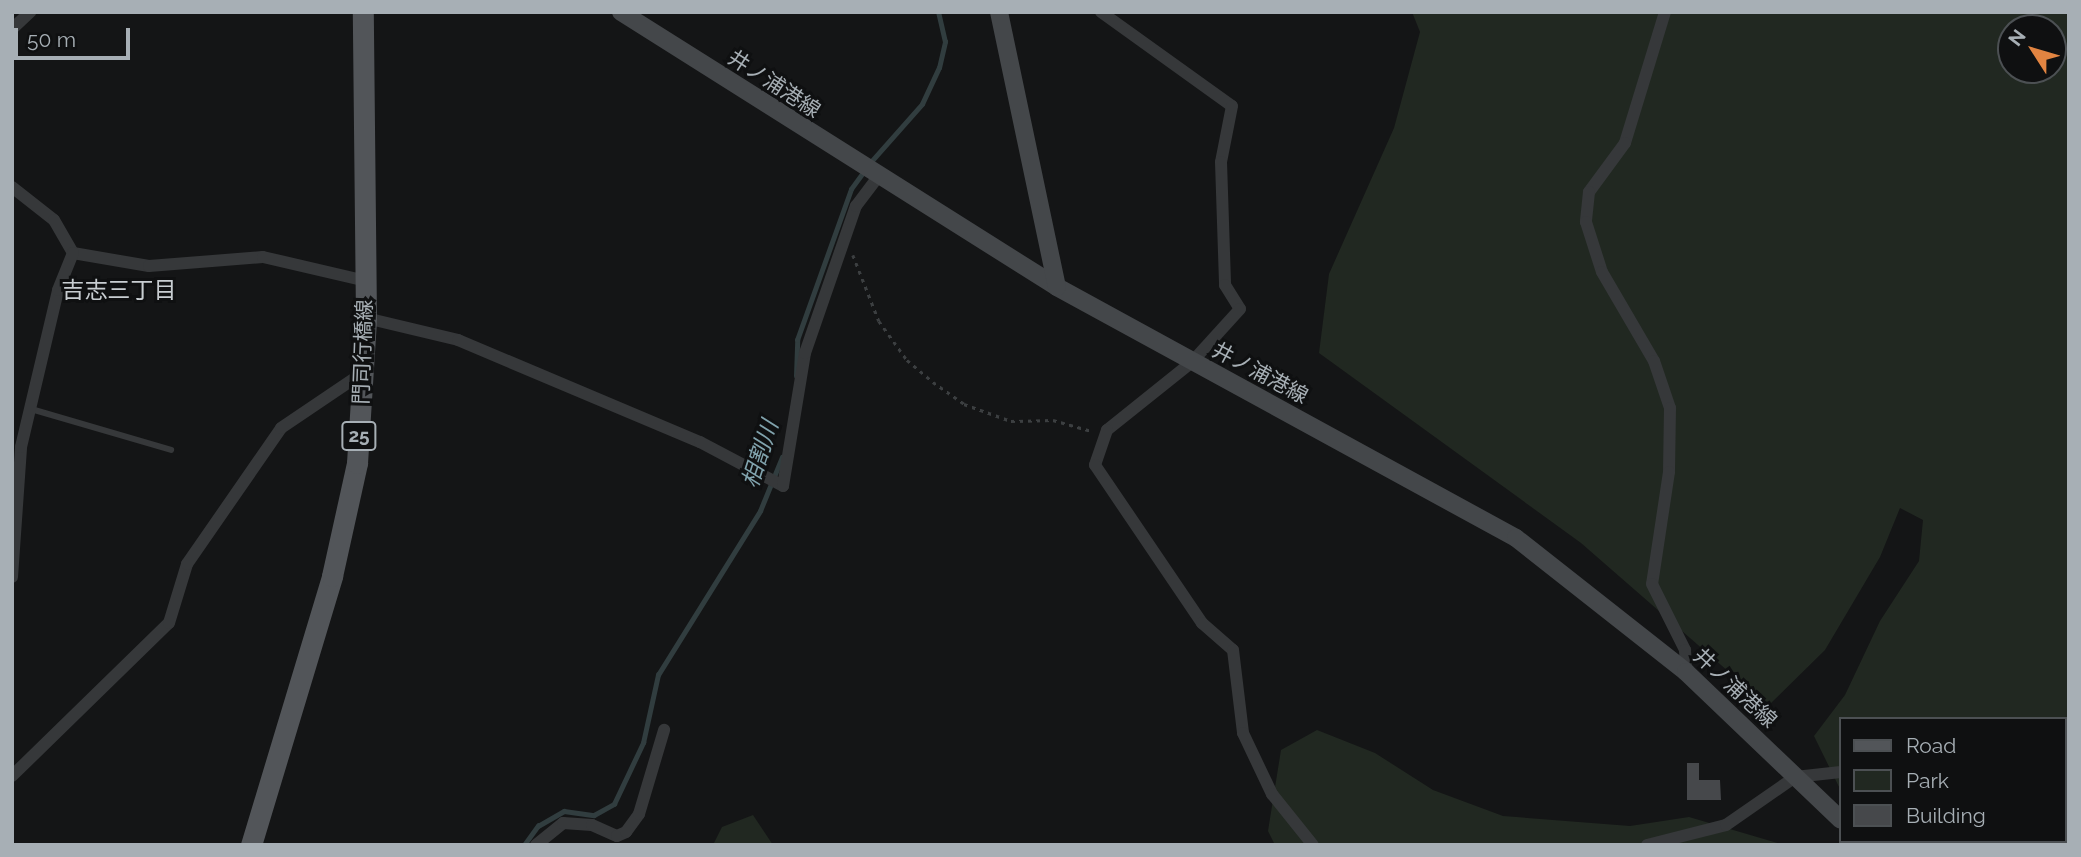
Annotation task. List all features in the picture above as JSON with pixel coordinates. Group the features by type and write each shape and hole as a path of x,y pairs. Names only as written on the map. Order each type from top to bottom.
{"main road":[{"name":"門司行橋線","path":"250,845 331,576 357,463 366,318 363,12"},
{"path":"999,12 1057,287"},
{"name":"井ノ浦港線","path":"625,13 877,178 1057,287 1192,362 1469,508 1568,575 1686,672 1840,819"}],"street":[{"path":"12,29 30,12"},
{"path":"1101,12 1232,106 1221,162 1225,285 1240,309 1192,362 1104,435 1095,465 1202,623 1233,650 1243,733 1272,794 1313,845"},
{"path":"1665,12 1625,143 1589,191 1586,222 1602,272 1654,361 1670,408 1669,472 1652,584 1685,650 1686,672"},
{"path":"366,318 458,340 700,442 783,486 805,353 856,206 877,178"},
{"path":"12,187 54,220 73,253"},
{"path":"73,253 149,266 264,257 366,281"},
{"path":"12,578 21,447 58,290 73,253"},
{"path":"12,776 169,623 187,564 281,428 364,372"},
{"path":"536,845 563,824 592,825 615,840 639,814 664,730"},
{"path":"1647,845 1726,825 1795,776 1840,772"}],"lane":[{"path":"31,409 171,450"}],"path":[{"path":"846,240 879,321 907,360 933,382 964,404 1011,421 1053,420 1104,435"}],"green space":[{"path":"1412,12 2069,12 2069,845 1980,843 2067,843 2067,717 1840,717 1840,789 1814,736 1845,695 1880,621 1919,561 1923,520 1900,508 1880,557 1825,650 1768,706 1581,543 1319,353 1329,274 1394,128 1420,32"},
{"path":"1317,730 1375,753 1433,790 1503,816 1630,826 1689,817 1784,845 1275,845 1268,831 1281,750"},
{"path":"753,815 773,845 713,845 722,827"}],"building":[{"path":"1687,763 1699,763 1699,780 1720,780 1721,800 1687,800"}],"waterway":[{"name":"相割川","path":"869,164 922,104 939,68 945,42 938,12"},
{"name":"相割川","path":"796,376 797,340 851,189 864,171"},
{"name":"相割川","path":"524,845 538,826 564,811 594,815 614,804 643,743 658,675 760,511 782,457"}],"district":[{"name":"吉志三丁目","path":"119,290"}]}
